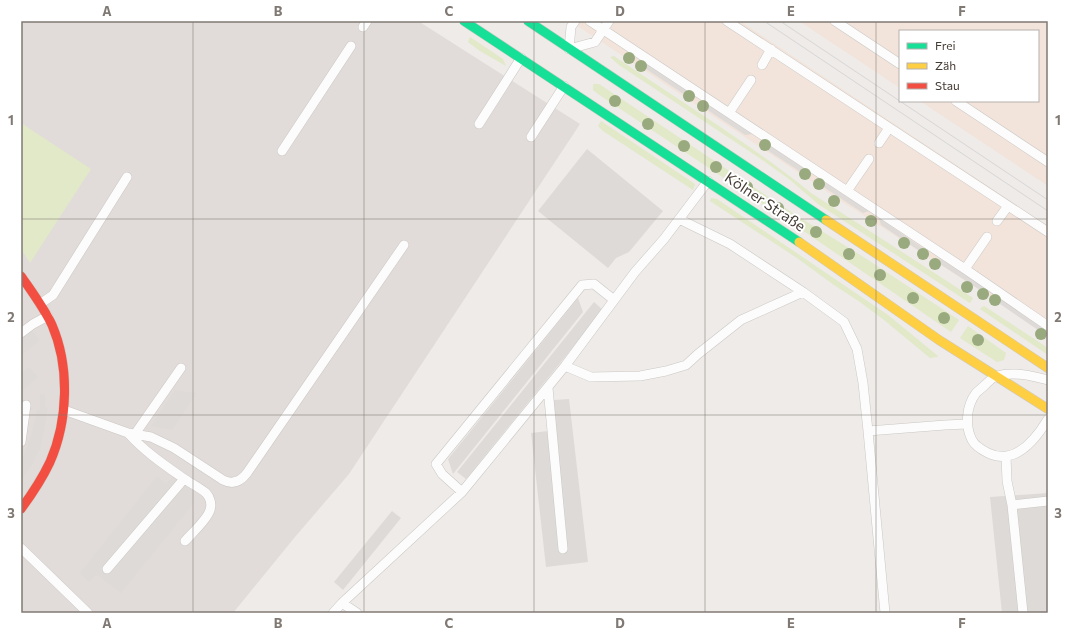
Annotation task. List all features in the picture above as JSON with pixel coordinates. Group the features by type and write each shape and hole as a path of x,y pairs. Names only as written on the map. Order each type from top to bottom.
{"main road":[{"name":"Kölner Straße","path":"464,21 521,58 552,74 564,86 827,261 938,340 1048,409"},
{"name":"Kölner Straße","path":"528,21 567,52 1048,368"},
{"path":"21,276 48,316 56,335 61,357 64,382 62,428 56,448 36,489 21,509"}],"lane":[{"path":"575,21 571,26 567,52 596,42 609,21"},
{"path":"590,21 966,269 1048,326"},
{"path":"727,21 1048,232"},
{"path":"835,21 899,63"},
{"path":"282,151 350,46"},
{"path":"762,65 771,49"},
{"path":"479,124 521,58"},
{"path":"729,113 751,80"},
{"path":"531,137 564,86"},
{"path":"958,102 1048,162"},
{"path":"879,143 890,128"},
{"path":"847,191 869,159"},
{"path":"40,304 53,295 127,177"},
{"path":"333,613 462,492 566,366 636,270 664,238 708,181"},
{"path":"997,221 1008,206"},
{"path":"679,219 730,244 803,292 844,322 857,349 868,431 885,613"},
{"path":"966,269 987,237"},
{"path":"63,410 132,434 151,437 174,448 216,477 227,482 234,482 243,478 404,245"},
{"path":"462,492 442,474 436,464 582,285 594,284 614,300"},
{"path":"566,366 591,377 640,376 666,372 686,365 741,320 803,292"},
{"path":"21,334 33,324 48,316"},
{"path":"1013,345 1045,379 1048,389"},
{"path":"132,434 181,368"},
{"path":"1045,379 1017,374 996,376 976,394 967,417 967,424 972,440 980,448 991,454 1006,456 1016,454 1025,448 1041,430 1048,419"},
{"path":"548,388 563,549"},
{"path":"21,442 26,405"},
{"path":"868,431 967,424"},
{"path":"132,434 140,446 205,492 209,497 211,503 210,511 205,519 185,541"},
{"path":"1006,456 1007,482 1012,505 1023,613"},
{"path":"107,569 184,478"},
{"path":"1012,505 1048,502"},
{"path":"21,548 88,613"},
{"path":"342,603 357,613"}],"shaded area":[{"path":"21,21 418,21 580,124 349,474 233,613 21,613"},
{"path":"570,21 740,21 1048,226 1048,334 841,201"},
{"path":"799,21 1048,21 1048,186 922,102 1039,102 1039,30 899,30 899,87"},
{"path":"644,62 692,94 685,95 646,69"},
{"path":"705,102 753,134 745,135 706,109"},
{"path":"763,140 809,171 802,173 764,148"},
{"path":"587,149 663,211 629,252 616,258 608,268 538,211"},
{"path":"821,180 869,211 863,213 822,186"},
{"path":"879,218 927,251 921,252 881,225"},
{"path":"939,258 987,289 980,290 940,264"},
{"path":"998,297 1046,329 1038,330 1000,304"},
{"path":"578,298 583,312 453,474 448,459"},
{"path":"594,302 603,310 466,479 457,472"},
{"path":"32,331 40,340 21,356 21,341"},
{"path":"29,367 38,377 21,392 21,374"},
{"path":"175,390 197,393 172,430 151,426"},
{"path":"40,394 45,394 45,406 48,408 44,432 39,451 21,481 21,462 31,436 37,410 40,410"},
{"path":"569,399 588,562 546,567 531,433 548,431 546,405 554,400"},
{"path":"157,476 166,484 173,476 192,489 194,503 121,593 97,575 89,582 80,573"},
{"path":"1048,493 1048,613 1002,613 990,497"},
{"path":"392,511 401,518 343,590 334,582"}],"green space":[{"path":"470,37 503,59 506,66 480,51 468,42"},
{"path":"614,56 739,140 811,193 973,298 970,303 818,204 789,179 758,157 619,65 610,57"},
{"path":"594,84 599,84 791,212 865,258 959,320 951,332 808,234 598,94 593,90"},
{"path":"601,121 695,184 693,190 603,131 598,126"},
{"path":"21,123 91,169 30,263 21,249"},
{"path":"711,198 717,199 888,315 938,356 930,358 860,302 797,258 710,201"},
{"path":"984,306 1048,348 1048,355 980,309"},
{"path":"968,326 1006,353 1004,360 997,362 960,338"}],"tram line":[{"path":"764,21 1048,211"},
{"path":"780,21 899,100"},
{"path":"901,102 1048,200"}],"traffic: fast":[{"path":"464,21 799,242"},
{"path":"528,21 826,220"}],"traffic: slow":[{"path":"826,220 1048,368"},
{"path":"799,242 939,340 1048,409"}],"traffic: jam":[{"path":"21,276 42,306 52,325 58,341 64,376 63,412 56,446 44,474 21,509"}]}
